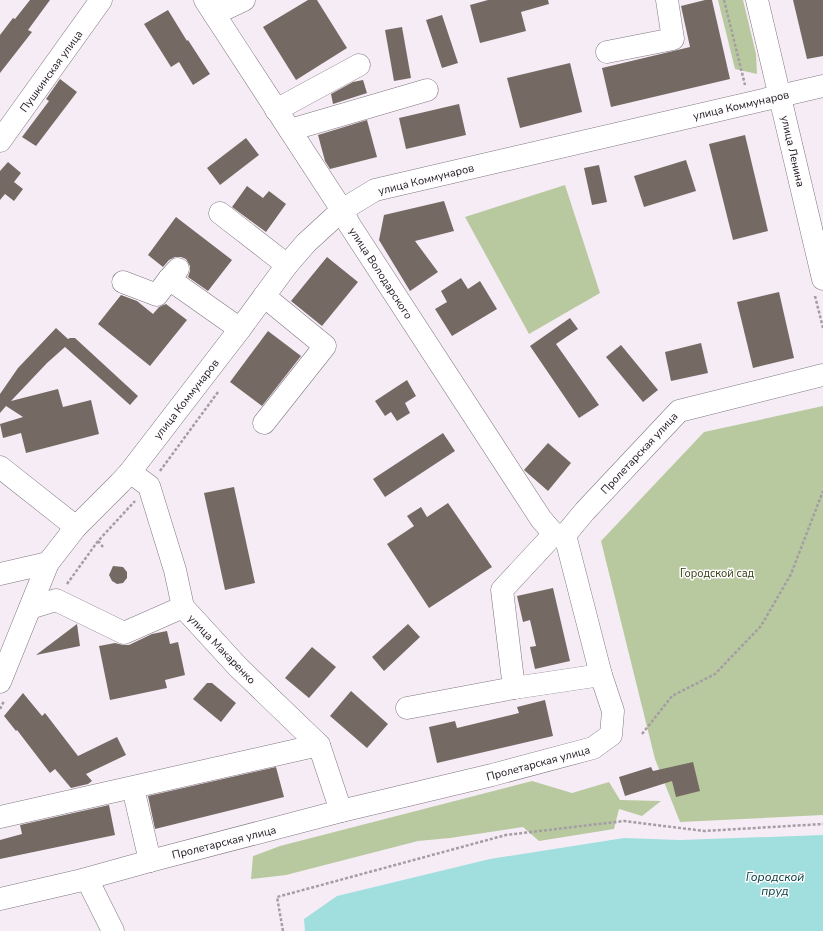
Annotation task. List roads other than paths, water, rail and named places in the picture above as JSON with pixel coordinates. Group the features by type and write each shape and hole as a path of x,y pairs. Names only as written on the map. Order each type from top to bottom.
{"street":[{"name":"Пушкинская улица","path":"0,141 101,0"},
{"path":"210,7 244,0"},
{"path":"608,52 673,39 667,0"},
{"name":"улица Ленина","path":"757,0 823,279"},
{"name":"улица Володарского","path":"210,7 541,519 560,534"},
{"path":"276,110 359,65"},
{"name":"улица Коммунаров","path":"3,690 30,608 48,563 76,527 130,472 240,329 287,265 306,243 342,210 375,190 823,86"},
{"path":"290,130 427,90"},
{"path":"220,213 287,265"},
{"path":"123,282 157,295 174,274 240,329"},
{"path":"264,296 325,346 264,423"},
{"name":"Пролетарская улица","path":"0,899 86,879 341,811 492,776 592,748 611,735 613,711 560,534 585,511 679,411 823,375"},
{"path":"0,467 76,527"},
{"name":"улица Макаренко","path":"130,472 149,486 175,570 183,607 238,667 319,745 341,811"},
{"path":"514,688 502,590 560,534"},
{"path":"0,574 48,563"},
{"path":"30,608 56,600 124,633 183,607"},
{"path":"407,708 514,688 601,675"},
{"path":"0,817 319,745"},
{"path":"133,788 150,861"},
{"path":"86,879 113,931"}],"water":[{"name":"Городской пруд","path":"823,835 823,931 305,931 304,919 337,896 490,859 624,838 680,840"}],"park label":[{"name":"Городской сад","path":"717,573"}]}
